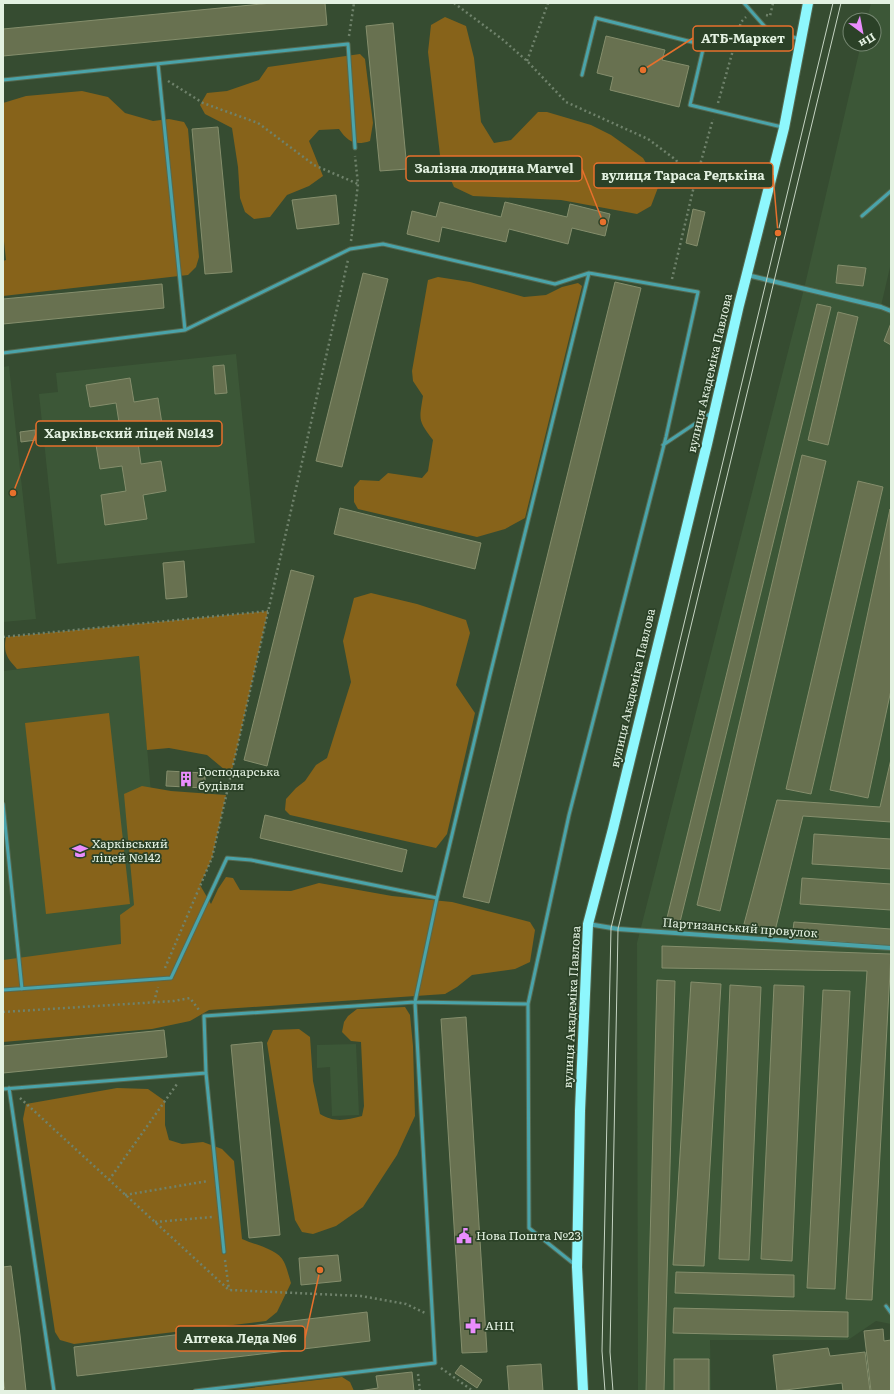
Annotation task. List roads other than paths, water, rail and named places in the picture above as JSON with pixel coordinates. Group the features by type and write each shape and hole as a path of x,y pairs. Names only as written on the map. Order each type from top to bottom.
{"main road":[{"name":"вулиця Академіка Павлова","path":"583,1391 577,1267 580,1111 588,924 613,829 746,275 784,128 808,3"}],"street":[{"path":"746,275 873,305 891,311"},
{"name":"Партизанський провулок","path":"588,924 618,929 891,948"}],"lane":[{"path":"744,3 766,28 801,39"},
{"path":"582,75 596,18 704,45 690,106 784,128"},
{"path":"3,80 348,44 355,148"},
{"path":"158,64 185,330"},
{"path":"862,216 891,191"},
{"path":"3,353 185,330 350,249 383,244 554,284 589,273 698,292 663,445 569,816 528,1004 529,1228 577,1267"},
{"path":"195,1391 416,1364 435,1363 415,1002 437,898 490,675 589,273"},
{"path":"663,445 714,411"},
{"path":"3,804 22,989"},
{"path":"3,990 171,978 228,858 251,860 437,898"},
{"path":"224,1252 206,1073 204,1016 415,1002 528,1004"},
{"path":"3,1089 206,1073"},
{"path":"9,1088 54,1391"},
{"path":"886,1306 891,1313"}],"tram line":[{"path":"605,1391 602,1351 611,928 833,3"},
{"path":"613,1391 610,1352 618,929 841,3"}],"place":[{"name":"АТБ-Маркет","path":"643,70"},
{"name":"Залізна людина Marvel","path":"603,222"},
{"name":"вулиця Тараса Редькіна","path":"778,233"},
{"name":"Харківьский ліцей №143","path":"13,493"},
{"name":"Господарська будівля","path":"186,779"},
{"name":"Харківський ліцей №142","path":"80,851"},
{"name":"Нова Пошта №23","path":"464,1236"},
{"name":"Аптека Леда №6","path":"320,1270"},
{"name":"АНЦ","path":"473,1326"}]}
